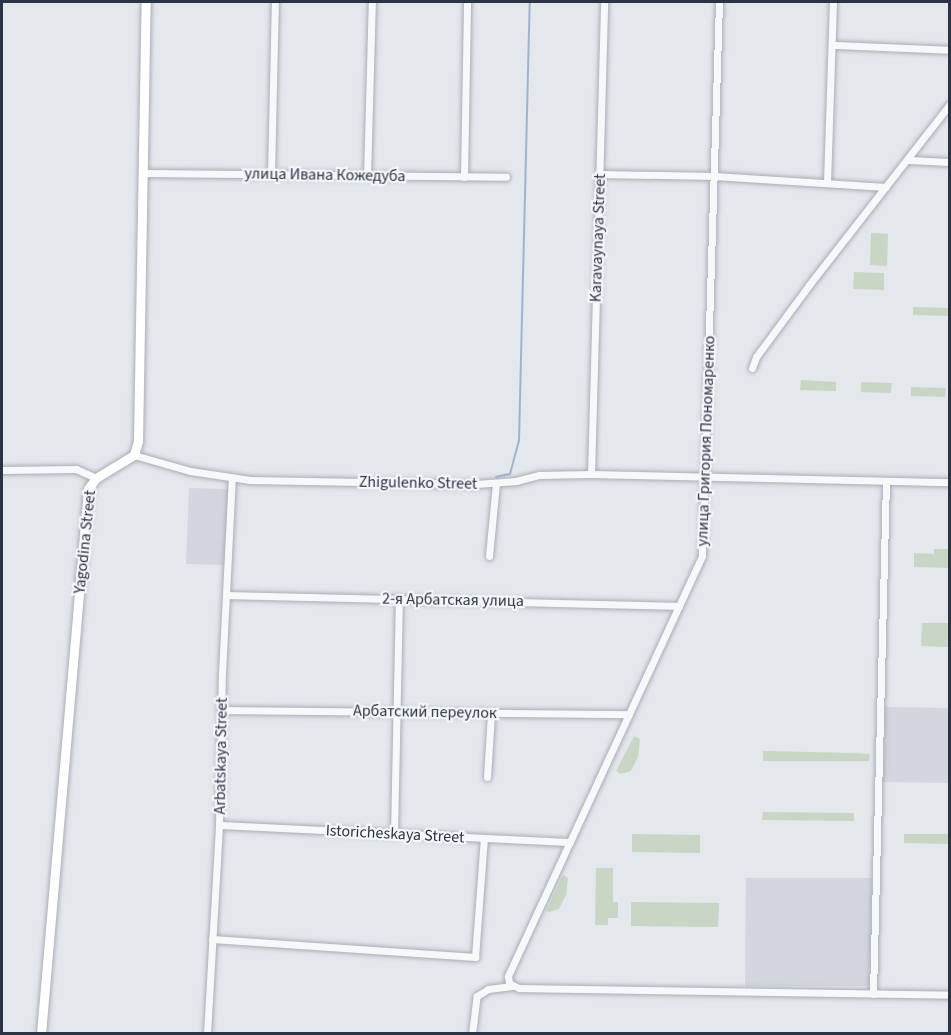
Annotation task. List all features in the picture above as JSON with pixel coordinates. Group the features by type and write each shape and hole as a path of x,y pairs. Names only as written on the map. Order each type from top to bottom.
{"street":[{"path":"134,455 138,441 146,2"},
{"path":"272,174 275,2"},
{"path":"367,176 372,2"},
{"path":"464,177 467,2"},
{"name":"Karavaynaya Street","path":"591,474 604,2"},
{"name":"улица Григория Пономаренко","path":"510,984 508,976 702,556 719,2"},
{"path":"826,182 834,2"},
{"path":"833,45 950,50"},
{"path":"752,368 753,361 769,339 950,104"},
{"path":"907,160 950,162"},
{"name":"улица Ивана Кожедуба","path":"144,173 506,177"},
{"path":"600,174 714,176 886,186"},
{"name":"Yagodina Street","path":"41,1034 88,489 96,478 134,455"},
{"name":"Zhigulenko Street","path":"134,455 190,471 231,478 496,483 539,475 591,474 950,482"},
{"path":"2,470 76,469 96,478"},
{"name":"Arbatskaya Street","path":"207,1034 219,825 221,710 228,595 231,478"},
{"path":"873,994 886,481"},
{"path":"489,556 496,483"},
{"name":"2-я Арбатская улица","path":"228,595 678,606"},
{"path":"394,834 399,599"},
{"name":"Арбатский переулок","path":"221,710 629,714"},
{"path":"488,777 491,713"},
{"name":"Istoricheskaya Street","path":"219,825 570,842"},
{"path":"212,939 475,957 484,838"},
{"path":"472,1034 477,996 488,989 510,984 950,995"}],"shaded area":[{"path":"189,488 228,489 225,565 186,564"},
{"path":"885,707 949,708 949,783 883,782"},
{"path":"746,878 872,878 869,986 745,986"}],"green space":[{"path":"871,233 888,234 887,266 870,265"},
{"path":"854,272 884,273 884,290 853,289"},
{"path":"913,307 948,308 948,316 913,315"},
{"path":"801,380 836,382 836,391 800,390"},
{"path":"861,382 892,383 891,393 861,392"},
{"path":"911,387 946,388 945,397 911,396"},
{"path":"934,549 949,549 949,568 914,567 914,553 934,554"},
{"path":"922,623 949,623 949,647 921,646"},
{"path":"634,736 640,739 638,757 631,771 621,774 616,771"},
{"path":"763,751 870,754 869,761 763,761"},
{"path":"763,812 854,813 854,821 762,820"},
{"path":"632,834 700,835 700,853 632,852"},
{"path":"904,834 949,834 949,844 904,843"},
{"path":"596,868 613,868 613,902 618,902 618,918 608,918 608,925 595,925"},
{"path":"563,875 568,878 566,895 559,909 546,911"},
{"path":"631,902 719,903 718,927 631,926"}],"waterway":[{"path":"496,477 510,474 519,440 530,2"}]}
